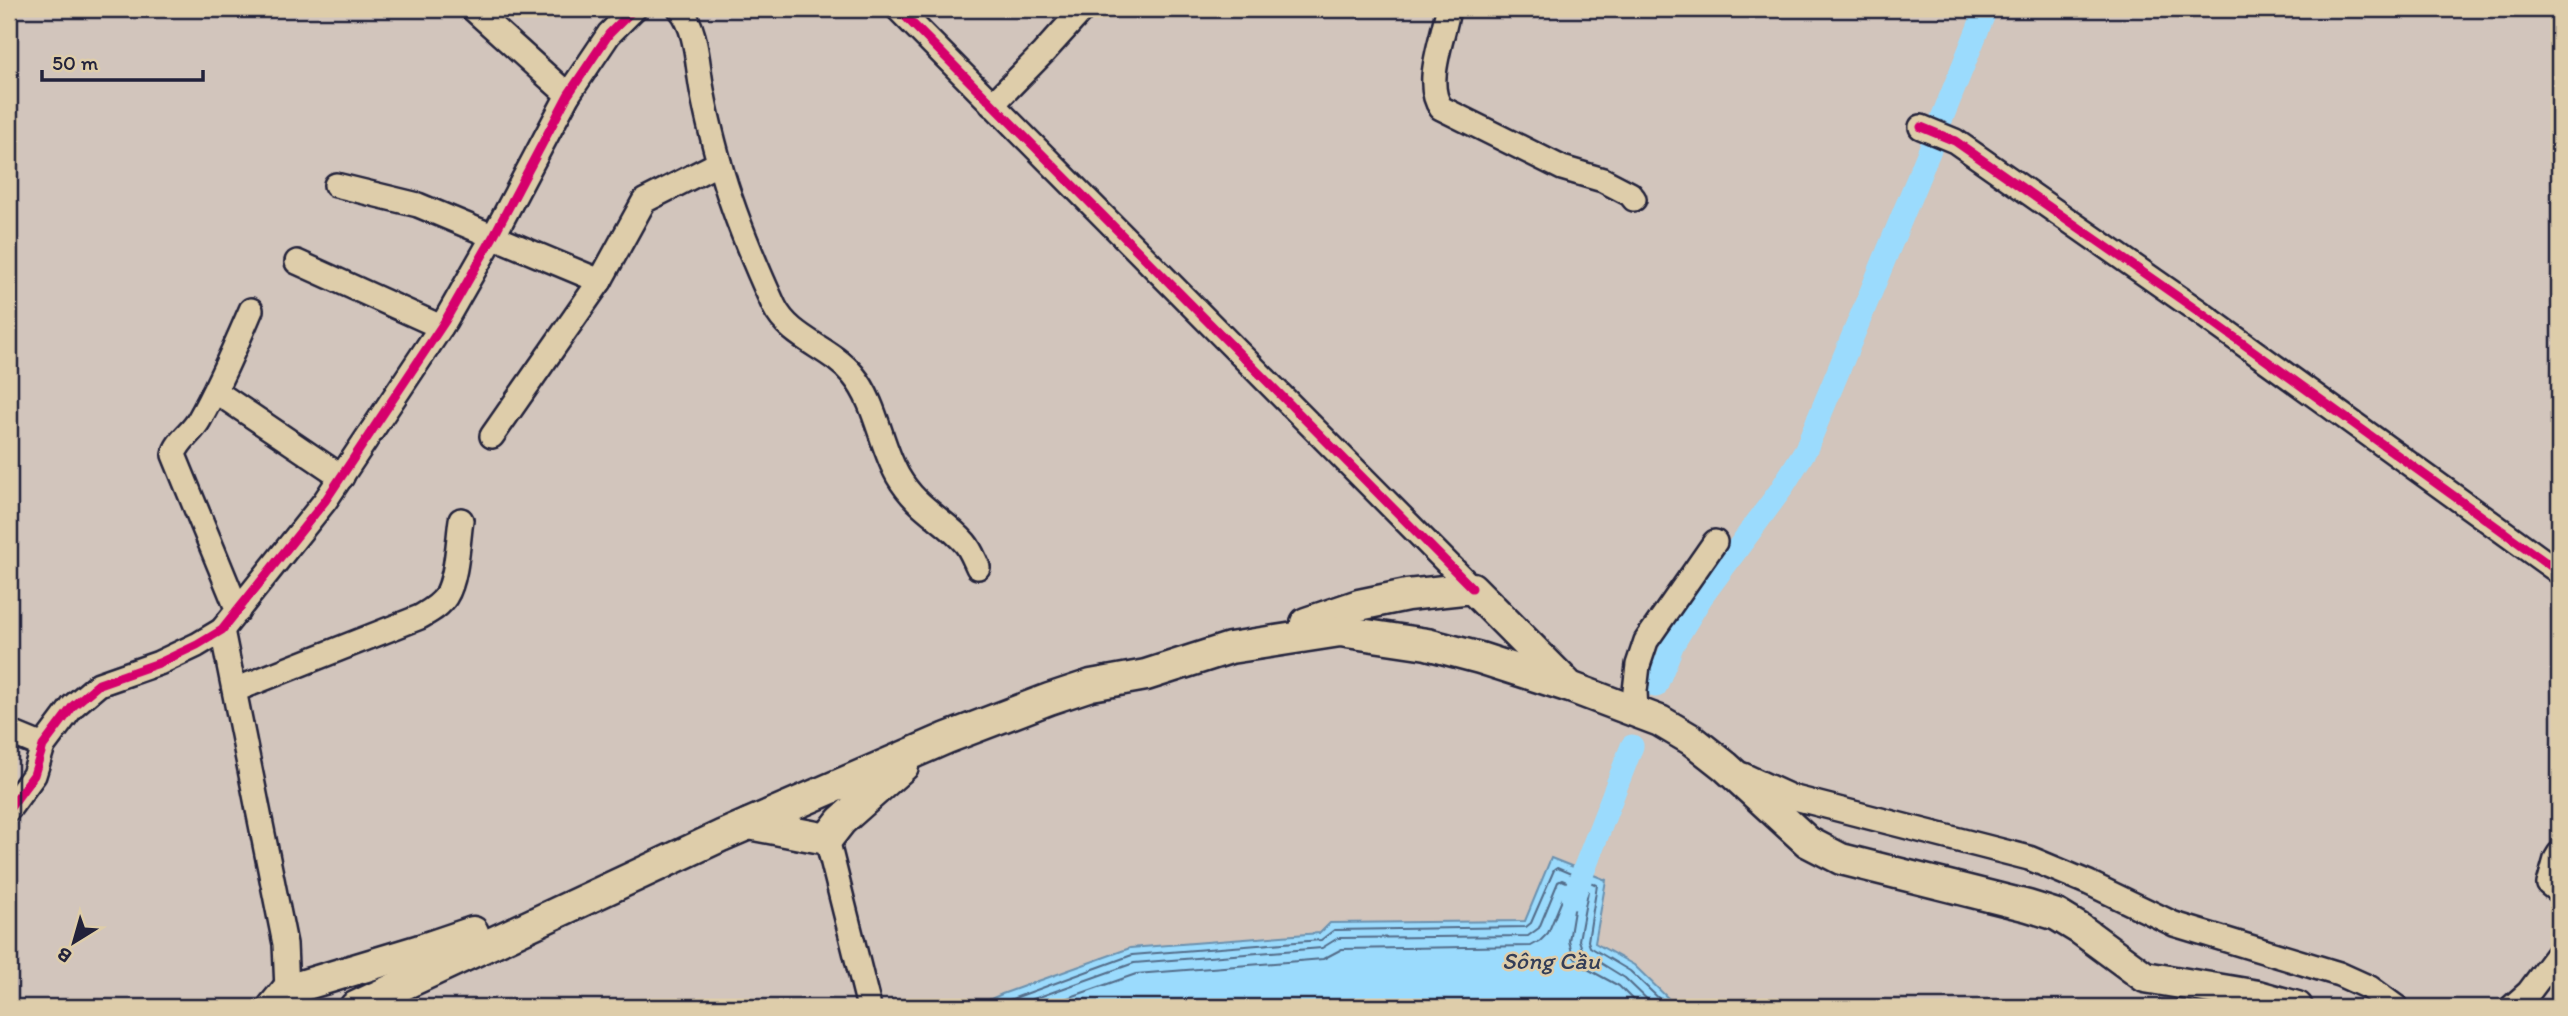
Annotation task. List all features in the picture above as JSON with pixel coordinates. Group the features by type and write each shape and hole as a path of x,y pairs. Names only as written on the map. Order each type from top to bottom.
{"main road":[{"path":"355,1007 569,906 914,752 1091,685 1146,675 1359,606 1407,595 1472,588 1570,687"},
{"path":"1230,648 1340,631 1427,644 1570,687 1660,721 1681,734 1725,766 1797,833 1827,853 1841,859 2028,905 2057,915 2145,977 2258,996 2297,1007"},
{"path":"749,824 827,839 841,821 887,781 914,752"},
{"path":"280,999 481,929 569,906"}],"street":[{"path":"472,9 568,94"},
{"path":"9,809 34,775 43,746 73,706 99,684 178,654 222,630 325,501 441,327 493,237 568,94 608,34 634,9"},
{"path":"680,9 690,27 719,163 748,244 781,318 791,329 831,355 854,375 875,415 903,484 927,512 966,544 978,567"},
{"path":"898,9 1472,588"},
{"path":"992,105 1083,9"},
{"path":"1448,9 1434,74 1435,100 1441,108 1562,168 1603,180 1630,194 1634,199"},
{"path":"1921,127 1955,141 2198,311 2559,572"},
{"path":"492,436 600,281 644,201 719,163"},
{"path":"336,185 418,205 600,281"},
{"path":"297,262 441,327"},
{"path":"238,611 174,458 175,449 196,426 215,391 251,310"},
{"path":"215,391 342,477"},
{"path":"235,690 420,617 435,608 446,598 451,587 461,520"},
{"path":"1636,712 1638,665 1646,641 1715,542"},
{"path":"222,630 285,944 280,999"},
{"path":"9,732 43,746"},
{"path":"1725,766 1791,797 2029,858 2174,923 2339,974 2370,988 2396,1007"},
{"path":"827,839 869,1007"},
{"path":"2559,854 2549,884 2559,891"},
{"path":"2512,1007 2529,992 2559,952"}],"water":[{"name":"Sông Cầu","path":"1551,858 1606,880 1595,943 1634,965 1673,1003 1717,1007 973,1007 1130,948 1320,933 1330,923 1525,921"}],"waterway":[{"path":"1942,118 1986,9"},
{"path":"1656,686 1673,644 1701,598 1780,491 1806,449 1933,142"},
{"path":"1573,898 1632,746"}],"cycle path":[{"path":"9,809 34,775 43,746 73,706 99,684 159,663 222,630 325,501 445,321 568,95 609,34 634,9"},
{"path":"898,9 1472,588"},
{"path":"1921,127 1955,141 2198,311 2559,572"}]}
